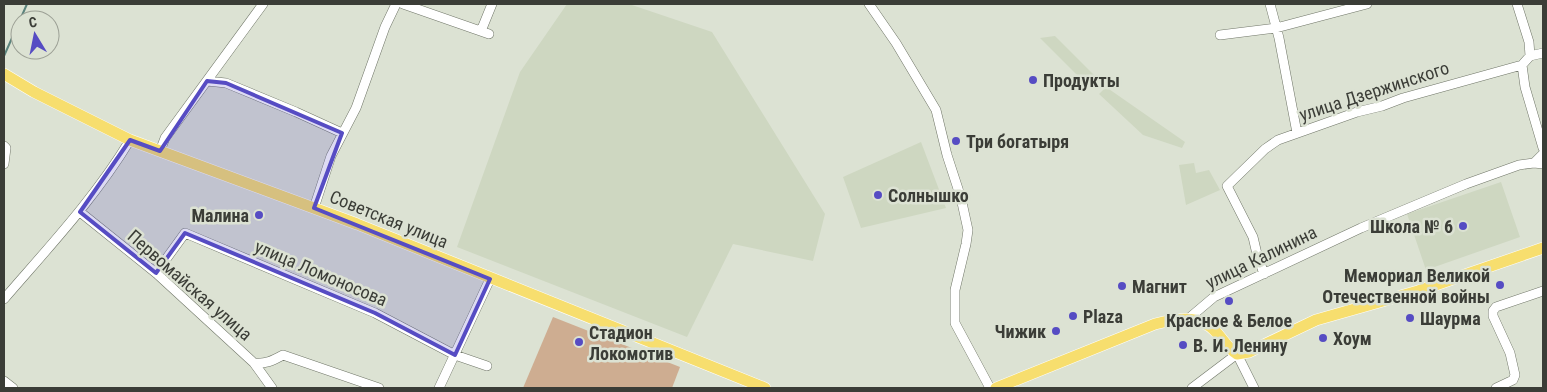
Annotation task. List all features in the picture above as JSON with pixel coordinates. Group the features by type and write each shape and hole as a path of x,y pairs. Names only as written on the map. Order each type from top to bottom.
{"main road":[{"name":"Советская улица","path":"6,79 130,140 314,208 766,388"},
{"path":"996,388 1155,324 1176,319 1188,319 1204,324 1214,330 1228,348 1237,354 1250,352 1316,320 1418,291 1543,248"}],"street":[{"path":"160,151 165,138 263,4"},
{"path":"314,208 331,156 356,108 385,27 396,4"},
{"path":"403,4 485,32 492,4"},
{"path":"869,4 896,43 936,110 968,230 955,290 956,323 990,388"},
{"path":"1270,4 1290,92 1297,133"},
{"path":"1220,35 1276,28 1367,4"},
{"path":"1516,4 1530,42 1530,56"},
{"path":"1543,53 1530,56 1522,65 1525,86 1543,148"},
{"name":"улица Дзержинского","path":"1264,274 1253,237 1227,186 1265,149 1278,140 1357,112 1522,65"},
{"path":"207,81 226,83 296,112 342,134"},
{"path":"4,300 80,212 111,172 130,140"},
{"path":"4,146 6,148 4,164"},
{"path":"1539,163 1543,154"},
{"name":"улица Калинина","path":"1188,319 1214,297 1361,228 1466,184 1519,165 1539,163"},
{"name":"Первомайская улица","path":"80,212 156,273 254,362 272,388"},
{"name":"улица Ломоносова","path":"156,273 185,234 375,312 455,355 487,366"},
{"path":"439,388 490,278"},
{"path":"1496,388 1513,380 1515,375 1510,352 1493,316 1493,311 1496,307 1543,291"},
{"path":"1192,388 1237,354 1254,388"},
{"path":"254,362 265,364 283,355 378,388"},
{"path":"4,381 13,388"}],"highlighted area":[{"path":"207,81 226,83 342,133 314,208 490,279 455,355 375,313 185,233 156,273 80,212 130,140 160,151"}],"shaded area":[{"path":"567,4 629,4 712,32 825,214 813,261 733,244 687,337 457,247 520,72"},
{"path":"1055,36 1094,75 1087,85 1040,38"},
{"path":"1106,87 1185,142 1182,148 1143,135 1099,94"},
{"path":"921,142 946,208 861,228 843,177"},
{"path":"1194,163 1196,173 1209,170 1220,190 1186,205 1179,165"},
{"name":"Школа № 6","path":"1501,182 1520,237 1426,270 1407,214"},
{"name":"Стадион Локомотив","path":"553,317 680,367 672,388 523,388"}],"waterway":[{"path":"24,10 27,4"},
{"path":"4,56 10,42"}],"place":[{"name":"Продукты","path":"1033,80"},
{"name":"Три богатыря","path":"956,141"},
{"name":"Солнышко","path":"878,195"},
{"name":"Малина","path":"259,215"},
{"name":"Школа № 6","path":"1463,226"},
{"name":"Мемориал Великой Отечественной войны","path":"1500,285"},
{"name":"Магнит","path":"1122,286"},
{"name":"Красное & Белое","path":"1229,301"},
{"name":"Plaza","path":"1073,316"},
{"name":"Шаурма","path":"1410,318"},
{"name":"Чижик","path":"1056,331"},
{"name":"Хоум","path":"1323,338"},
{"name":"Стадион Локомотив","path":"579,342"},
{"name":"В. И. Ленину","path":"1183,345"}]}
